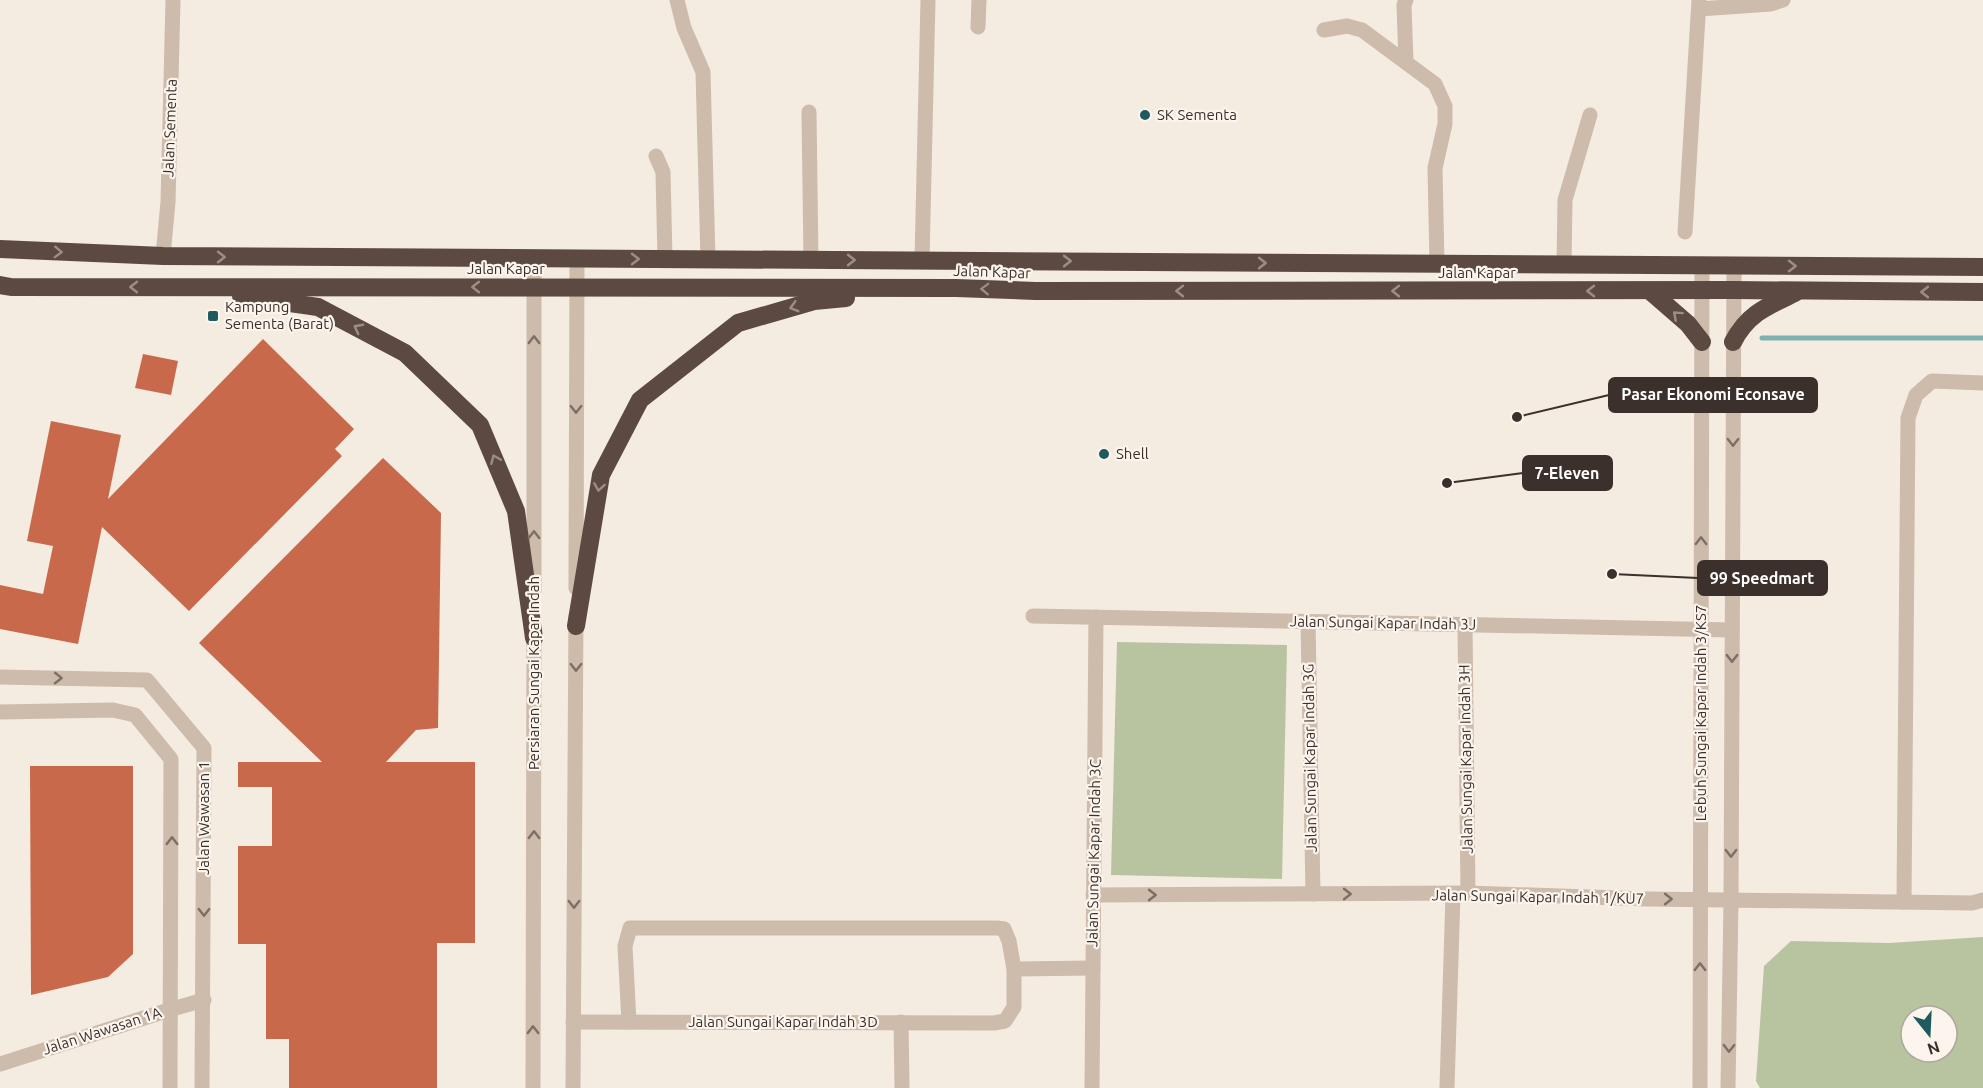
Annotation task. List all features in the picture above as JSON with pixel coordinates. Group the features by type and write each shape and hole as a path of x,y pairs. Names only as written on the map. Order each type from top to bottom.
{"highway":[{"name":"Jalan Kapar","path":"0,249 163,256 1983,267"},
{"name":"Jalan Kapar","path":"0,285 23,287 956,288 1035,291 1983,292"},
{"path":"175,287 318,307 405,353 472,417 480,425 516,511 534,638"},
{"path":"576,626 601,475 640,400 738,323 814,301 956,288"},
{"path":"1650,291 1688,324 1702,342"},
{"path":"1733,342 1741,327 1750,318 1762,309 1800,291"}],"street":[{"name":"Jalan Sementa","path":"163,256 168,202 173,0"},
{"path":"677,0 684,28 703,72 708,259"},
{"path":"922,261 928,0"},
{"path":"978,27 979,0"},
{"path":"1406,0 1404,5 1406,62"},
{"path":"1685,232 1699,4 1771,4 1783,0"},
{"path":"1324,30 1347,26 1362,30 1435,84 1445,105 1445,124 1435,168 1437,264"},
{"path":"809,112 811,260"},
{"path":"1564,265 1565,200 1590,115"},
{"path":"656,156 663,172 665,259"},
{"name":"Persiaran Sungai Kapar Indah","path":"533,1088 534,258"},
{"path":"573,1088 577,258"},
{"name":"Lebuh Sungai Kapar Indah 3/KS7","path":"1700,1088 1702,266"},
{"name":"Lebuh Sungai Kapar Indah 3/KS7","path":"1728,1088 1734,266"},
{"path":"1904,902 1908,418 1916,395 1932,381 1983,383"},
{"name":"Jalan Sungai Kapar Indah 3J","path":"1034,616 1732,630"},
{"name":"Jalan Sungai Kapar Indah 3C","path":"1092,1088 1096,617"},
{"name":"Jalan Sungai Kapar Indah 3G","path":"1308,621 1313,894"},
{"name":"Jalan Sungai Kapar Indah 3H","path":"1447,1088 1461,894 1465,625"},
{"name":"Jalan Wawasan 1","path":"0,677 147,680 204,748 202,1088"},
{"path":"0,712 113,710 135,715 171,759 170,1088"},
{"name":"Jalan Sungai Kapar Indah 1/KU7","path":"1093,896 1461,894 1972,903 1983,900"},
{"path":"629,1022 625,946 630,928 997,928 1004,929 1009,941 1014,969 1093,968"},
{"name":"Jalan Sungai Kapar Indah 3D","path":"573,1022 994,1023 1005,1021 1014,1007 1014,969"},
{"name":"Jalan Wawasan 1A","path":"0,1064 204,1000"},
{"path":"901,1022 902,1088"}],"green space":[{"path":"1117,642 1287,645 1282,879 1111,875"},
{"path":"1983,937 1983,1088 1760,1088 1756,1081 1764,966 1791,941 1889,943"}],"building":[{"path":"263,339 354,429 335,449 342,456 189,611 102,527 78,644 0,629 0,585 43,594 53,546 27,541 51,421 121,435 108,499"},
{"path":"143,354 178,361 171,395 135,388"},
{"path":"383,458 441,513 438,728 416,730 386,762 475,762 475,943 437,943 437,1088 289,1088 289,1039 266,1039 266,944 238,944 238,846 272,846 272,787 238,787 238,762 322,762 199,643"},
{"path":"30,766 133,766 133,954 108,977 31,995"}],"waterway":[{"path":"1762,338 1983,338"}],"place":[{"name":"SK Sementa","path":"1145,115"},
{"name":"Kampung Sementa (Barat)","path":"213,316"},
{"name":"Pasar Ekonomi Econsave","path":"1517,417"},
{"name":"Shell","path":"1104,454"},
{"name":"7-Eleven","path":"1447,483"},
{"name":"99 Speedmart","path":"1612,574"}]}
